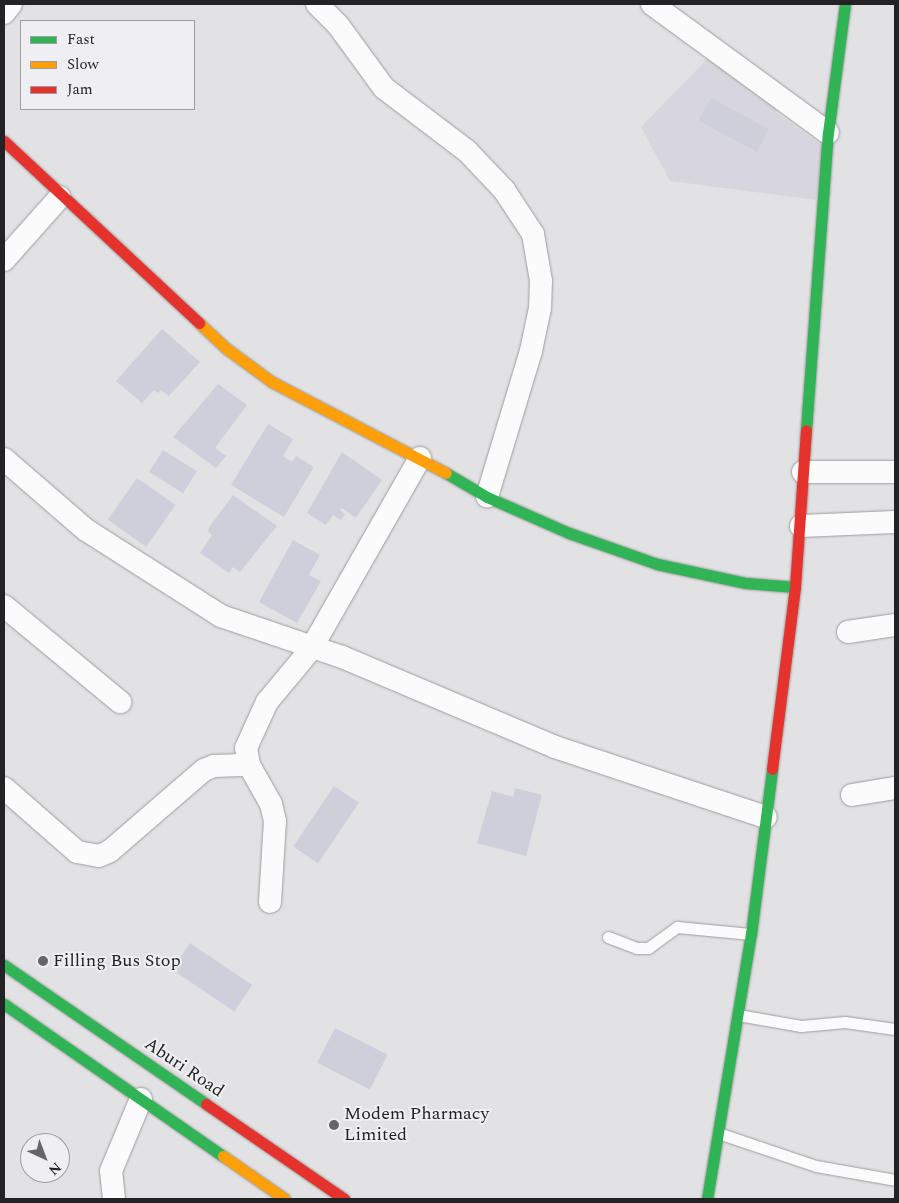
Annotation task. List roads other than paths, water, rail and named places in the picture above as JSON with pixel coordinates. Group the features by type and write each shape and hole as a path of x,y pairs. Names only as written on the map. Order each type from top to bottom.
{"main road":[{"path":"707,1199 751,934 795,587 801,526 803,472 828,133 845,4"},
{"path":"4,141 60,197 227,349 257,371 420,458 486,497 569,533 657,564 746,583 795,587"},
{"name":"Aburi Road","path":"4,965 344,1199"},
{"path":"4,1004 286,1199"}],"street":[{"path":"4,13 11,4"},
{"path":"317,4 338,26 384,88 467,151 504,190 533,234 541,281 540,308 531,351 486,497"},
{"path":"652,4 828,133"},
{"path":"4,260 60,197"},
{"path":"270,902 275,821 271,804 249,766 246,748 267,702 311,649 420,458"},
{"path":"4,459 86,530 222,616 311,649 342,657 555,747 766,817"},
{"path":"803,472 895,472"},
{"path":"801,526 895,522"},
{"path":"4,606 120,702"},
{"path":"848,632 895,625"},
{"path":"4,788 77,852 99,856 110,851 204,770 214,766 249,766"},
{"path":"852,794 895,788"},
{"path":"114,1199 111,1171 141,1099"}],"lane":[{"path":"608,937 637,948 648,948 677,927 751,934"},
{"path":"738,1015 801,1026 845,1022 895,1029"},
{"path":"718,1134 816,1166 895,1180"}],"place":[{"name":"Filling Bus Stop","path":"43,961"},
{"name":"Modem Pharmacy Limited","path":"334,1125"}]}
